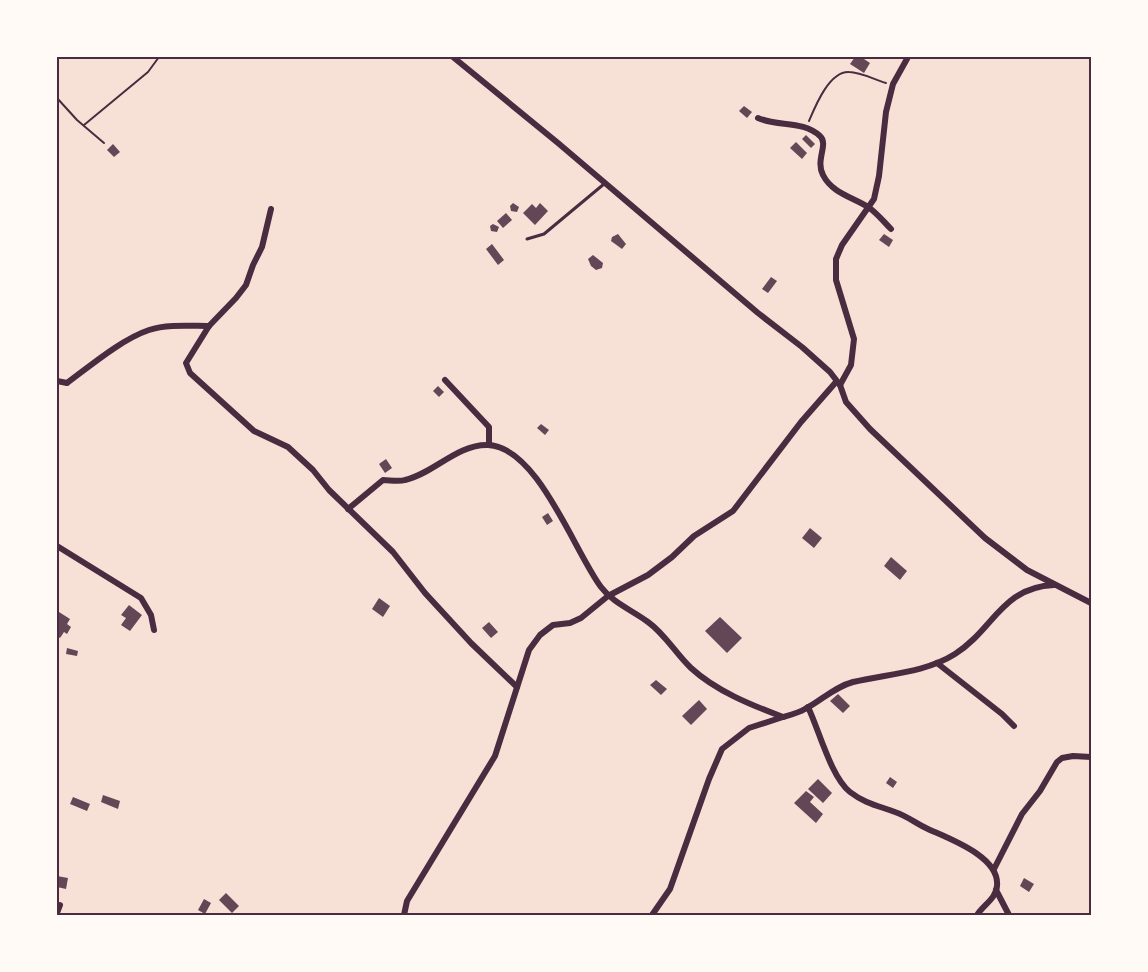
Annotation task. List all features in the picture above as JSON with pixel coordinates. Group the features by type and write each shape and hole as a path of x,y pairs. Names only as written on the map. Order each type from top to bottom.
{"street":[{"path":"453,57 830,372 846,402 870,429 985,538 1028,570 1091,603"},
{"path":"404,915 407,901 495,756 529,650 540,635 553,625 570,623 581,618 608,596 648,575 694,536 733,511 801,422 838,384 851,365 854,339 836,279 836,259 842,245 874,199 879,176 885,112 893,84 909,57"},
{"path":"758,118 768,122 806,127 821,137 824,144 819,163 823,176 838,192 869,207 891,229"},
{"path":"271,209 262,247 246,285 209,326 186,363 190,373 254,431 288,447 313,470 348,509 393,552 447,617 517,687"},
{"path":"57,381 67,382 106,355 150,330 180,326 209,326"},
{"path":"445,380 489,427 489,445"},
{"path":"348,509 382,480 405,480 464,450 489,445 511,453 540,481 574,544 608,596 660,632 675,652 710,683 763,710 783,717"},
{"path":"57,546 141,598 151,615 154,630"},
{"path":"652,915 670,889 722,749 749,728 808,707 832,690 852,682 937,663 964,647 1020,593 1038,586 1054,585"},
{"path":"937,663 1014,726"},
{"path":"808,707 836,776 849,791 875,807 897,812 954,840 994,869 998,885 993,898 982,906 977,915"},
{"path":"994,869 1022,814 1040,791 1057,762 1062,758 1073,756 1091,757"},
{"path":"996,890 1009,915"},
{"path":"57,913 60,905"}],"lane":[{"path":"527,238 544,234 605,183"}],"path":[{"path":"84,125 148,72 159,57"},
{"path":"806,127 825,89 842,74 849,72 893,84"},
{"path":"57,98 77,120 104,143"}],"building":[{"path":"855,57 861,57 870,63 864,73 850,64"},
{"path":"744,106 752,112 747,118 739,111"},
{"path":"806,135 815,144 811,148 802,139"},
{"path":"796,142 807,153 802,159 790,148"},
{"path":"113,144 120,152 114,157 107,150"},
{"path":"513,203 519,207 517,212 511,211 510,206"},
{"path":"540,203 548,211 535,225 523,213 532,204 536,208"},
{"path":"506,213 512,220 503,228 497,221"},
{"path":"493,224 499,227 497,232 491,231 490,226"},
{"path":"618,234 626,244 622,249 611,241 612,237"},
{"path":"884,234 893,240 889,247 879,240"},
{"path":"492,244 504,260 498,265 486,249"},
{"path":"593,255 603,263 602,268 596,270 591,266 588,259"},
{"path":"771,277 777,281 768,293 762,289"},
{"path":"438,386 444,392 439,397 433,391"},
{"path":"541,424 549,430 545,435 537,428"},
{"path":"386,459 392,468 385,473 379,464"},
{"path":"548,513 553,521 547,525 542,517"},
{"path":"810,528 822,538 814,548 802,538"},
{"path":"891,557 907,571 900,580 884,566"},
{"path":"379,598 390,606 383,617 372,609"},
{"path":"129,605 142,615 130,631 121,625 126,618 121,615"},
{"path":"59,612 70,619 67,624 71,627 67,634 64,632 60,638 57,636"},
{"path":"720,617 742,638 727,653 705,631"},
{"path":"489,622 498,632 491,638 482,628"},
{"path":"67,648 78,651 77,656 66,654"},
{"path":"656,680 667,689 661,695 650,685"},
{"path":"838,694 850,706 843,713 830,701"},
{"path":"699,700 707,709 691,725 682,716"},
{"path":"890,777 897,782 893,788 886,783"},
{"path":"818,779 832,793 823,803 808,789"},
{"path":"806,791 814,797 810,802 823,814 816,823 794,803"},
{"path":"103,795 120,801 118,809 101,802"},
{"path":"73,797 90,804 87,811 70,804"},
{"path":"57,876 68,878 66,889 57,887"},
{"path":"1024,878 1034,884 1029,892 1020,886"},
{"path":"226,893 239,906 232,913 219,900"},
{"path":"204,899 211,903 205,914 198,910"}]}
